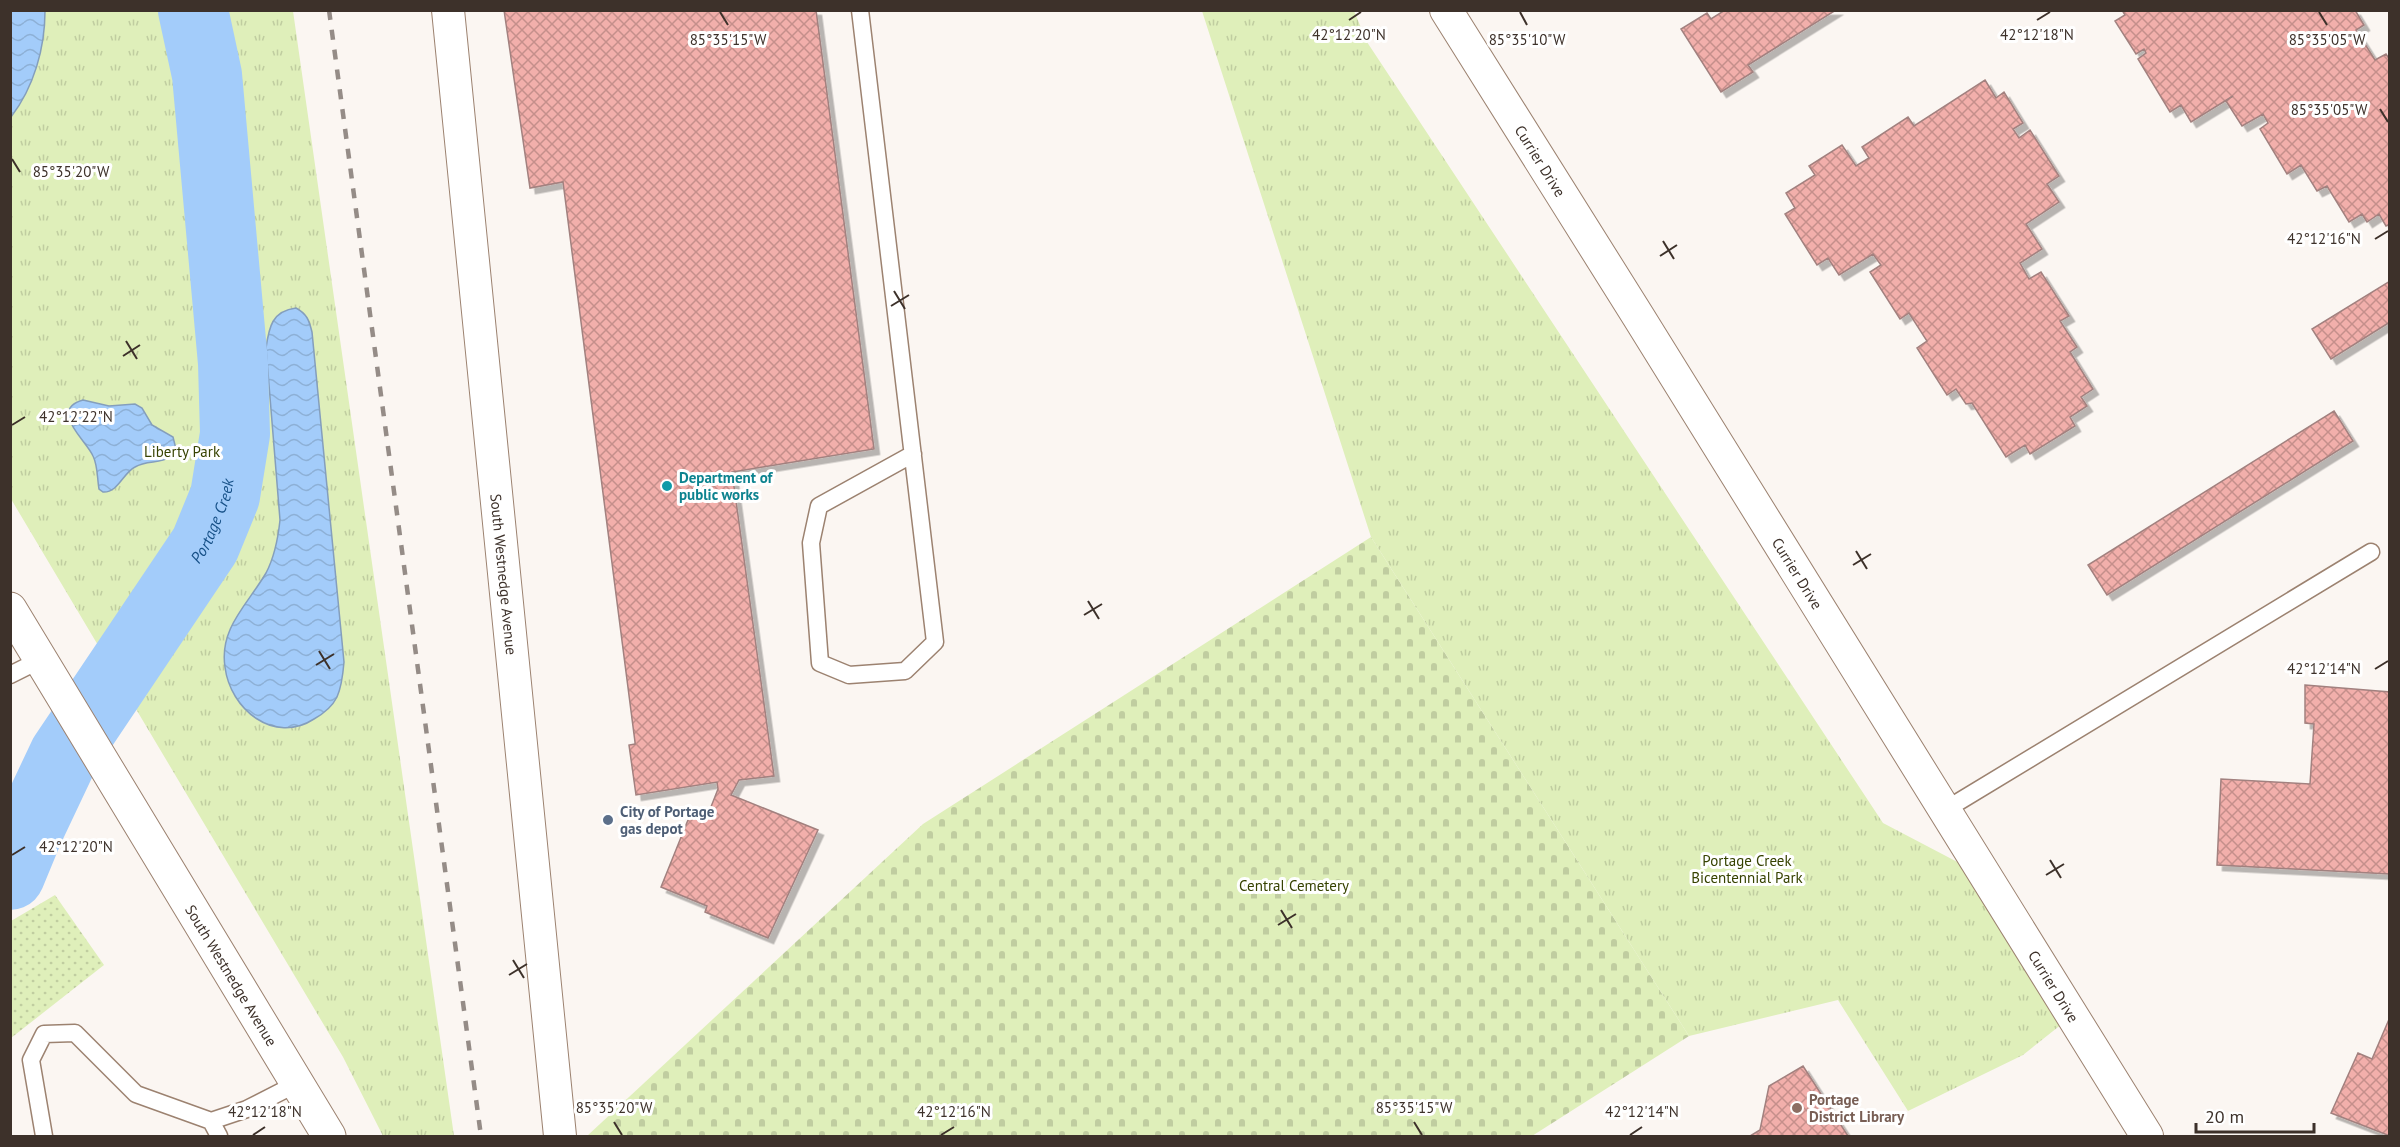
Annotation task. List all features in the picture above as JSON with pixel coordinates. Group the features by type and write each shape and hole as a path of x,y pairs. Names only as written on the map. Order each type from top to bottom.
{"main road":[{"name":"South Westnedge Avenue","path":"10,609 326,1130"}],"street":[{"name":"South Westnedge Avenue","path":"448,10 560,1137"},
{"name":"Currier Drive","path":"1446,10 2147,1137"}],"lane":[{"path":"860,10 913,454 935,642 905,671 849,675 820,663 811,543 819,506 913,454"},
{"path":"1945,810 2371,552"},
{"path":"10,675 49,671"},
{"path":"44,1137 31,1060 44,1034 75,1033 136,1094 215,1129 247,1109 298,1083"}],"green space":[{"name":"Liberty Park","path":"10,11 293,11 454,1136 383,1136 343,1057 11,499"},
{"name":"Portage Creek Bicentennial Park","path":"1202,11 1354,11 1367,42 1883,823 1986,877 2072,1016 2023,1055 1908,1111 1838,1000 1689,1036 1371,537"},
{"name":"Central Cemetery","path":"1371,537 1689,1036 1532,1136 587,1136 923,824"},
{"path":"55,895 104,965 11,1038 11,921"}],"water":[{"path":"11,10 45,11 43,39 37,67 26,93 11,117"},
{"path":"296,308 307,318 312,332 344,662 340,689 330,707 299,726 284,728 270,725 245,709 235,696 229,682 224,653 226,640 236,617 266,573 277,541 280,520 266,348 273,321 282,313"},
{"path":"83,400 109,406 135,404 142,408 152,425 173,437 176,449 168,458 135,467 117,486 103,492 99,489 93,456 69,418 69,411 73,405"}],"building":[{"name":"Department of public works","path":"504,10 816,10 874,449 732,472 774,776 739,780 731,795 818,830 768,938 705,912 707,906 661,887 692,810 707,817 718,789 717,782 636,795 629,745 635,742 563,182 530,188"},
{"path":"1725,10 1836,10 1748,65 1753,72 1721,92 1681,29 1707,13 1711,19"},
{"path":"2122,10 2355,10 2364,25 2356,30 2375,60 2386,54 2390,60 2390,224 2386,226 2379,214 2367,222 2362,214 2349,222 2327,186 2317,191 2301,165 2287,174 2260,129 2268,123 2263,114 2242,126 2226,101 2233,96 2191,122 2181,105 2170,112 2138,59 2146,53 2144,49 2136,54 2115,21 2125,15"},
{"path":"1985,80 1996,98 2004,92 2023,123 2013,129 2019,138 2030,130 2059,176 2047,184 2059,202 2026,224 2042,249 2020,263 2029,279 2041,272 2069,316 2060,321 2077,347 2070,352 2093,389 2081,397 2087,406 2070,417 2075,426 2030,454 2025,445 2006,457 1972,403 1966,404 1956,389 1947,395 1917,348 1927,341 1909,313 1900,319 1870,272 1881,265 1873,254 1839,275 1828,258 1817,265 1785,214 1795,208 1786,193 1815,175 1809,166 1842,145 1856,166 1869,158 1862,147 1908,117 1914,126"},
{"path":"2390,281 2390,322 2331,359 2312,329"},
{"path":"2334,411 2353,441 2107,595 2088,565"},
{"path":"2305,685 2390,692 2390,874 2217,865 2221,779 2310,784 2314,724 2305,723"},
{"path":"2390,1017 2390,1136 2331,1113 2358,1053 2372,1059"},
{"name":"Portage District Library","path":"1803,1066 1848,1136 1750,1136 1760,1130 1769,1086"}],"waterway":[{"name":"Portage Creek","path":"10,875 64,755 205,545 225,496 235,434 233,363 207,75 193,10"}],"railway":[{"path":"329,10 481,1136"}],"place":[{"name":"Department of public works","path":"667,486"},
{"name":"City of Portage gas depot","path":"608,820"},
{"name":"Portage District Library","path":"1797,1108"}]}
